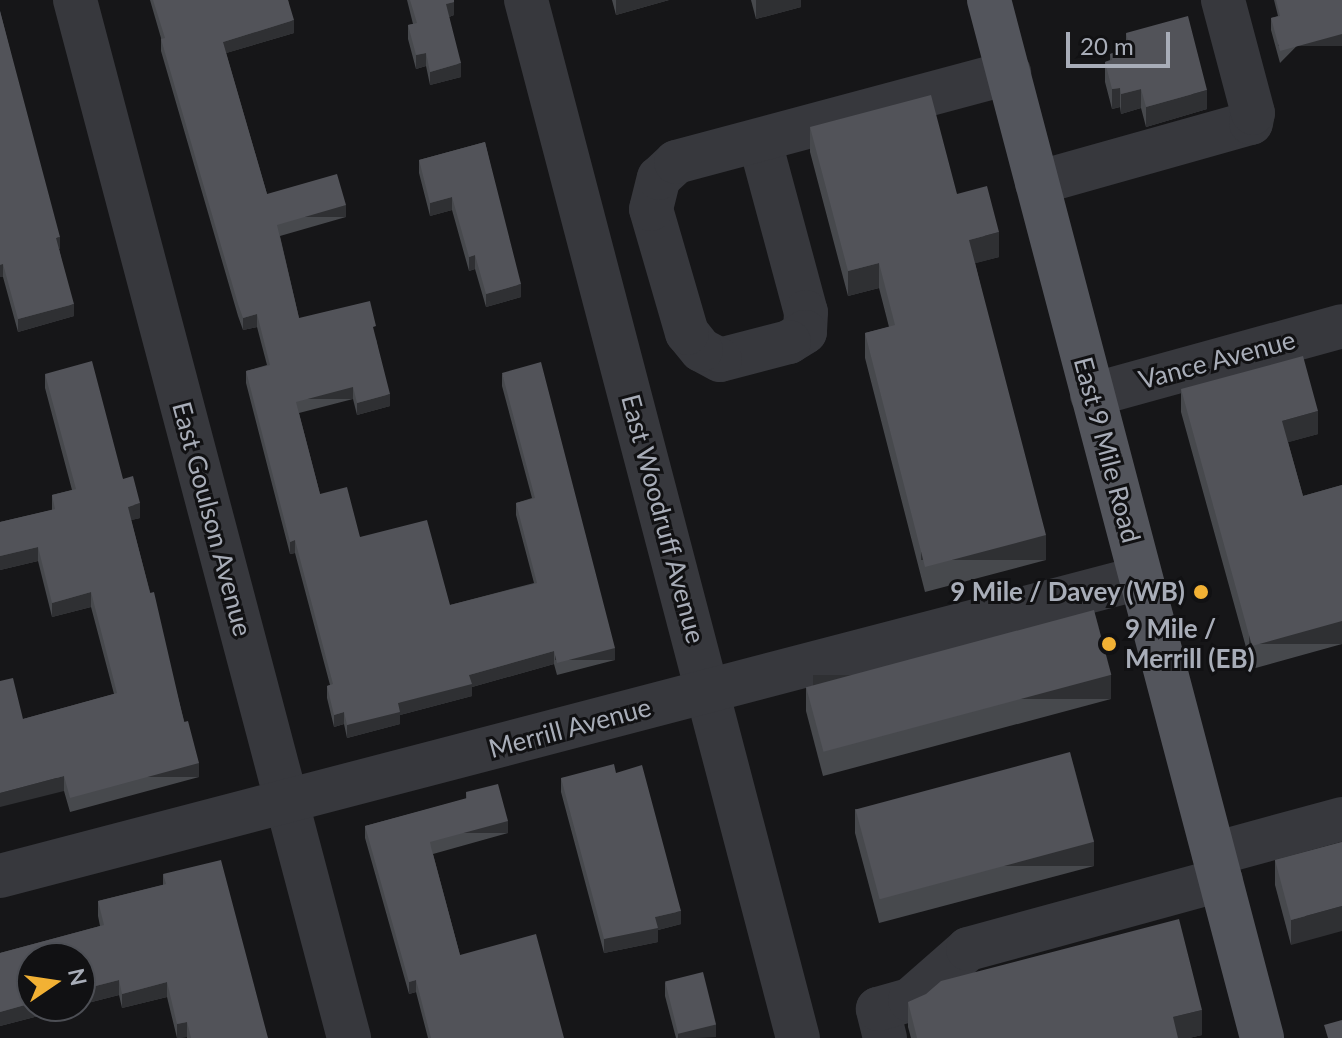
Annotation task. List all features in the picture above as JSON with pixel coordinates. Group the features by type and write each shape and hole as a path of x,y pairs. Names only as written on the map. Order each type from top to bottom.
{"main road":[{"name":"East 9 Mile Road","path":"989,0 1262,1038"}],"street":[{"name":"East Goulson Avenue","path":"75,0 349,1038"},
{"name":"East Woodruff Avenue","path":"526,0 798,1038"},
{"path":"1037,183 1251,123 1253,113 1223,0"},
{"path":"760,142 806,312 805,332 789,342 720,360 701,350 687,333 651,209 659,178 676,162 1009,73"},
{"name":"Vance Avenue","path":"1092,395 1342,326"},
{"name":"Merrill Avenue","path":"0,876 1140,578"},
{"path":"885,1038 878,1009 910,1000 968,949 1217,867 1342,819"}],"building":[{"path":"153,0 288,0 294,20 223,42 267,194 337,174 346,205 277,225 299,318 370,301 376,326 373,327 390,394 357,403 353,387 296,402 320,494 347,487 360,537 427,520 450,605 537,583 516,503 535,498 502,373 541,362 615,648 557,663 554,651 469,675 472,684 398,703 400,712 347,725 344,712 334,715 327,686 333,684 295,540 290,542 246,371 270,365 257,314 243,318 238,304 161,39 165,38"},
{"path":"410,0 454,0 446,4 461,63 430,72 426,53 416,55 408,25 417,23"},
{"path":"1276,0 1342,0 1342,34 1280,51 1271,18 1280,16"},
{"path":"0,11 60,237 56,238 74,304 18,319 3,264 0,265"},
{"path":"1188,16 1207,90 1146,107 1141,89 1121,94 1120,88 1112,89 1105,62 1112,60 1110,54 1130,48 1126,33"},
{"path":"931,95 957,194 987,186 999,232 969,240 1046,535 925,567 865,333 895,325 879,263 848,271 810,127"},
{"path":"485,142 521,284 486,294 475,255 469,257 452,197 430,203 419,160"},
{"path":"1303,356 1318,411 1282,421 1303,496 1342,485 1342,621 1252,646 1181,389"},
{"path":"92,361 123,479 133,476 140,503 128,507 150,593 154,592 184,722 188,721 199,763 70,798 64,776 0,793 0,681 13,678 23,719 117,693 91,592 52,603 38,547 0,556 0,522 55,509 52,495 76,489 45,374"},
{"path":"1094,610 1111,675 823,752 806,687"},
{"path":"1070,752 1094,842 880,899 856,809"},
{"path":"614,764 616,773 642,765 681,911 655,917 658,928 604,939 561,778"},
{"path":"498,784 508,821 430,842 431,847 460,955 536,934 564,1038 431,1038 416,980 409,982 365,826 467,798 466,792"},
{"path":"1342,842 1342,906 1291,920 1275,860"},
{"path":"221,860 268,1038 191,1038 187,1022 177,1024 167,982 122,994 119,980 96,986 96,942 41,942 104,925 98,901 166,884 163,874"},
{"path":"1179,919 1202,1010 1173,1017 1178,1038 917,1038 908,1002 926,994 941,981"},
{"path":"16,949 16,1008 0,1012 0,953"},
{"path":"703,972 716,1024 678,1034 665,981"},
{"path":"1342,1020 1342,1038 1328,1038 1324,1025"}],"place":[{"name":"9 Mile / Davey (WB)","path":"1201,592"},
{"name":"9 Mile / Merrill (EB)","path":"1109,644"}]}
